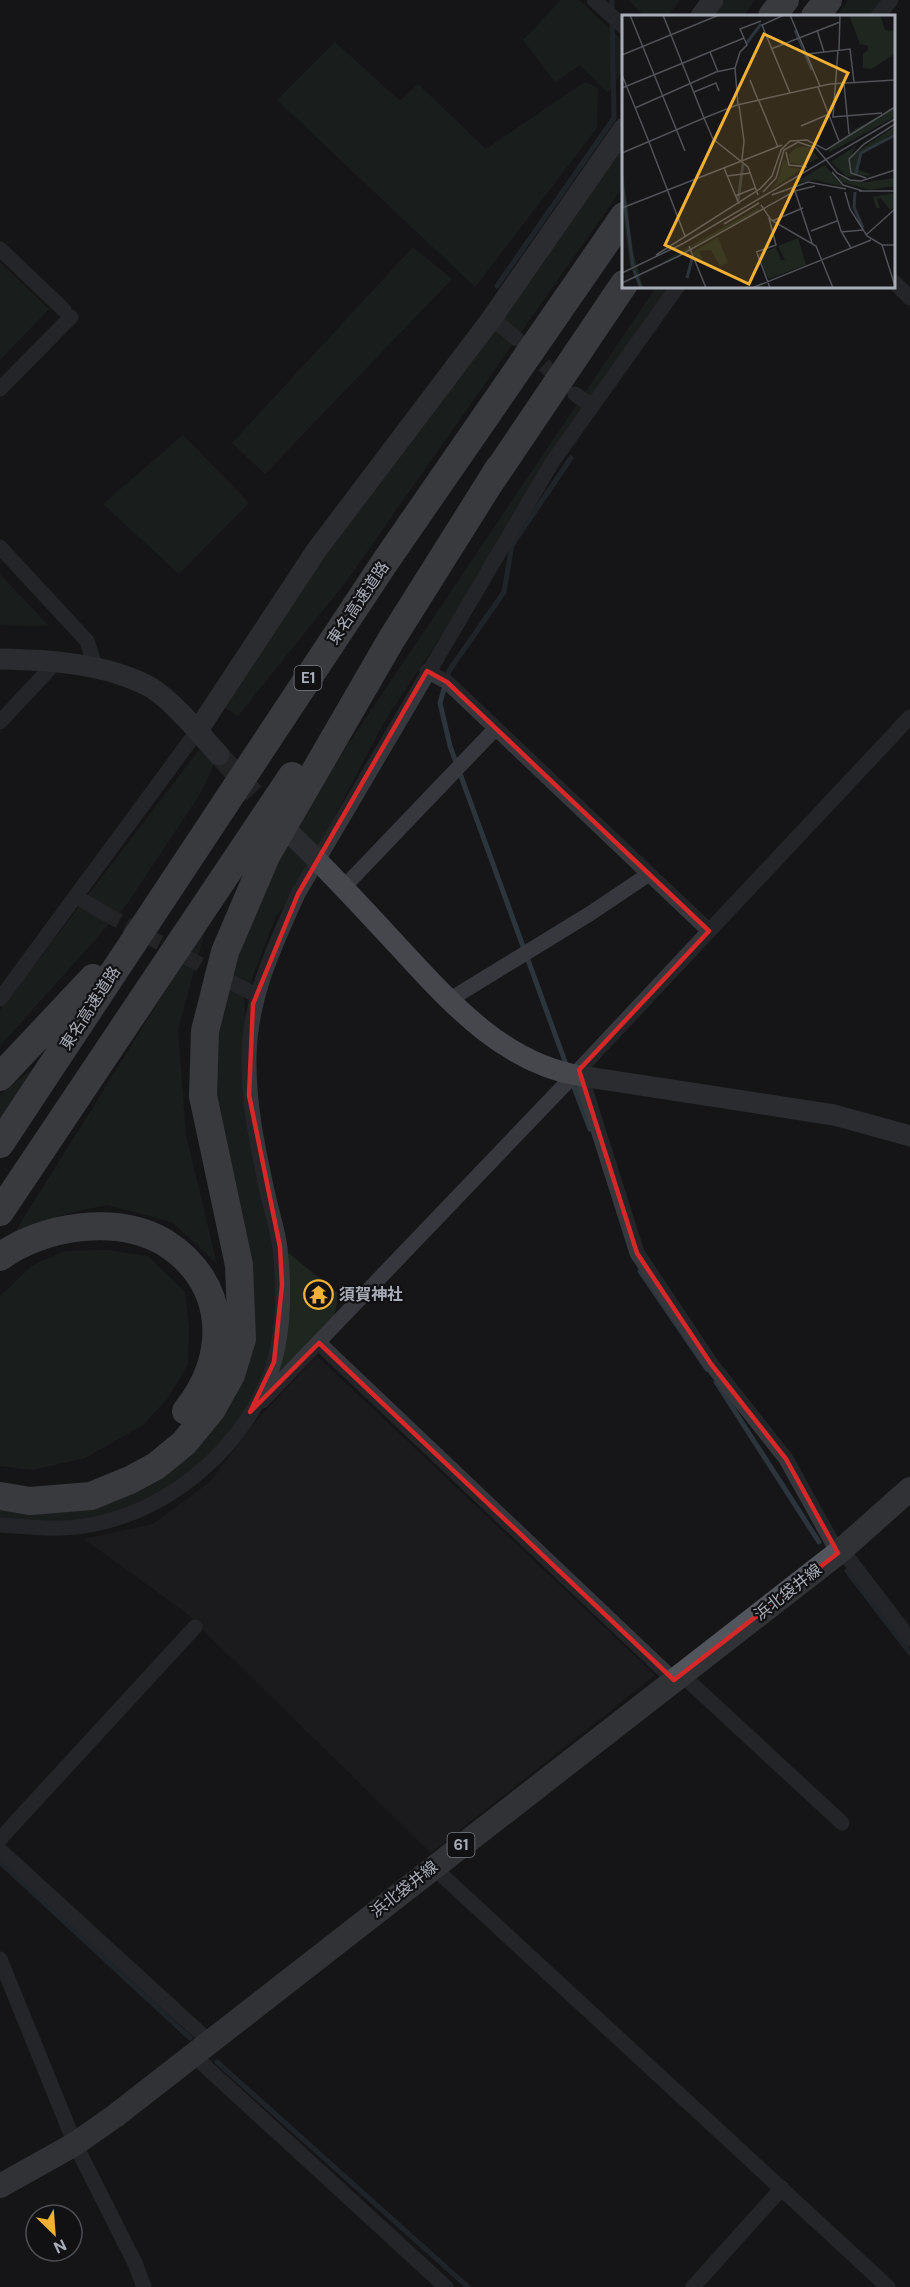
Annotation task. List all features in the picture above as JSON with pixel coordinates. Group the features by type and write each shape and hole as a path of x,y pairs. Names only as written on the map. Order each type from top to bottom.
{"highway":[{"path":"773,15 785,0"},
{"path":"816,15 828,0"},
{"name":"東名高速道路","path":"0,1144 385,562 622,219"},
{"name":"E1","path":"0,1212 622,287"},
{"path":"0,1496 30,1501 91,1496 130,1480 156,1466 184,1443 212,1409 231,1375 242,1338 239,1265 203,1096 205,1031 225,952 266,856 391,640 499,468"},
{"path":"0,1077 42,1035 166,894"},
{"path":"0,1257 19,1244 58,1229 101,1227 138,1232 163,1242 186,1260 202,1280 215,1310 219,1336 212,1366 196,1398 170,1430 145,1453 124,1464 86,1477 31,1482 0,1478"}],"main road":[{"name":"浜北袋井線","path":"0,2186 75,2144 202,2048 840,1552 910,1489"}],"street":[{"path":"594,0 622,25"},
{"path":"702,15 713,0"},
{"path":"879,15 891,0"},
{"path":"0,999 198,730 316,551 492,318 622,131"},
{"path":"0,249 68,314 0,389"},
{"path":"895,283 910,298"},
{"path":"0,1525 45,1529 90,1526 131,1514 176,1490 230,1443 265,1387 280,1329 282,1285 280,1246 249,1095 249,1054 256,995 270,956 298,894 427,671 553,461 677,288"},
{"path":"492,318 517,339"},
{"path":"574,394 592,406"},
{"path":"0,547 87,641 96,669"},
{"path":"0,659 56,662 96,669 151,688 198,730 219,755"},
{"path":"0,722 56,662"},
{"path":"427,671 447,682 709,931"},
{"path":"250,1412 578,1076 709,931 910,717"},
{"path":"344,887 496,728"},
{"path":"292,835 344,887 449,1000 499,1043 546,1068 578,1076 834,1115 910,1136"},
{"path":"449,1000 591,914 649,874"},
{"path":"77,897 106,914"},
{"path":"231,982 256,995"},
{"path":"578,1076 637,1253 711,1364 786,1459 840,1552 910,1639"},
{"path":"319,1343 678,1677 842,1824"},
{"path":"0,1839 195,1627"},
{"path":"0,1850 443,2286"},
{"path":"433,1867 888,2287"},
{"path":"0,1959 75,2144 135,2263 144,2287"},
{"path":"693,2287 782,2188"}],"highlighted area":[{"path":"427,671 447,682 709,931 579,1070 637,1253 711,1364 786,1459 838,1553 674,1680 319,1343 250,1412 274,1362 282,1285 280,1247 249,1095 253,1004 298,894"}],"shaded area":[{"path":"561,0 579,0 622,40 622,72 608,93 580,65 555,82 523,40"},
{"path":"629,0 680,0 669,15 643,15"},
{"path":"723,0 755,0 745,15 712,15"},
{"path":"848,0 893,0 882,15 838,15"},
{"path":"335,42 400,101 418,84 486,149 585,82 598,88 597,128 475,287 277,100"},
{"path":"622,141 622,188 345,583 238,716 222,706 311,575"},
{"path":"413,247 452,279 265,474 232,443"},
{"path":"0,262 49,309 0,360"},
{"path":"655,288 679,288 609,383 384,722 317,850 291,829"},
{"path":"183,435 249,503 179,574 103,504"},
{"path":"0,574 49,626 0,625"},
{"path":"199,750 219,755 200,794 127,904 0,1046 0,1010"},
{"path":"281,830 319,861 276,916 244,999 252,1113 280,1246 339,1294 331,1330 230,1443 145,1507 69,1527 0,1521 0,1499 124,1495 208,1436 243,1354 202,1081 215,995"},
{"path":"207,924 178,1029 186,1135 217,1264 172,1222 107,1205 62,1215 28,1229 10,1240"},
{"path":"36,1066 0,1118 0,1095"},
{"path":"107,1250 148,1256 185,1292 189,1327 188,1364 168,1398 143,1425 85,1458 33,1470 0,1466 0,1296 33,1265 65,1251"},
{"path":"317,1356 655,1675 431,1853 185,1612 84,1539 153,1524 210,1482 255,1422"}],"waterway":[{"path":"612,0 612,12"},
{"path":"497,286 614,118 612,21"},
{"path":"567,1067 450,746 440,703 449,671 504,592 512,545 571,458"},
{"path":"572,1082 590,1129"},
{"path":"640,1271 707,1369"},
{"path":"716,1382 819,1542"},
{"path":"847,1571 910,1653"},
{"path":"0,1862 190,2038"},
{"path":"217,2062 468,2287"}],"tunnel":[{"path":"527,349 564,384"},
{"path":"219,755 277,819"},
{"path":"106,914 223,977"}],"place":[{"name":"須賀神社","path":"318,1294"}]}
